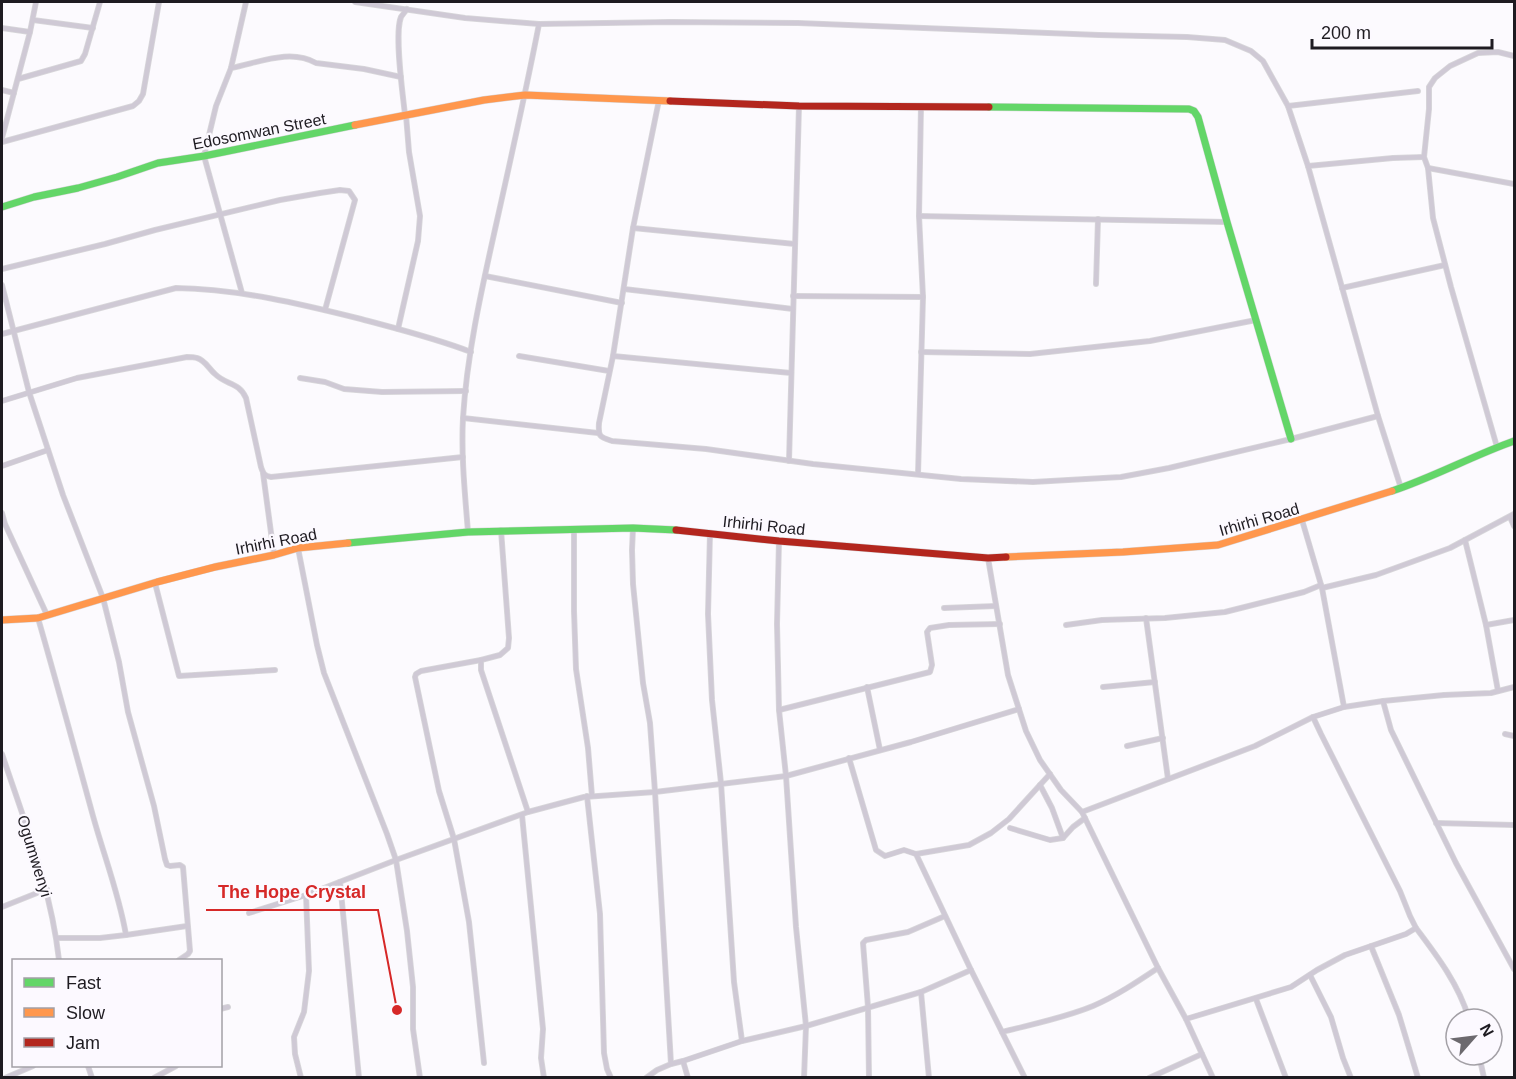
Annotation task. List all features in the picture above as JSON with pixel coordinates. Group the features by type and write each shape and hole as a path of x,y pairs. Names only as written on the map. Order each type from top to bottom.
{"street":[{"path":"36,2 2,140 133,106 140,101 159,2"},
{"path":"18,79 81,61 100,2"},
{"path":"242,293 204,156 216,106 231,68 246,2"},
{"path":"356,2 465,18 539,24 798,23 1187,37 1225,40 1251,51 1263,61 1288,106 1308,165 1378,416 1401,488"},
{"path":"398,329 418,241 420,216 409,152 401,77 399,30 401,17 407,9"},
{"path":"33,20 93,28"},
{"path":"468,532 463,418 471,352 539,24"},
{"path":"2,28 30,32"},
{"path":"1497,447 1433,218 1428,168 1424,157 1429,87 1435,78 1450,66 1478,53 1498,52 1515,56"},
{"path":"231,68 296,56 316,63 364,69 401,77"},
{"path":"2,90 14,93"},
{"path":"1288,106 1418,91"},
{"name":"Edosomwan Street","path":"2,207 34,197 78,188 158,163 204,156 484,100 525,95 799,106 1189,109 1194,111 1198,117 1291,439"},
{"path":"598,433 613,356 633,228 659,100"},
{"path":"789,461 799,106"},
{"path":"918,474 922,297 919,216 921,106"},
{"path":"1308,165 1424,157"},
{"path":"1428,168 1515,184"},
{"path":"2,269 280,200 340,190 349,191 355,200 325,310"},
{"path":"919,216 1227,222"},
{"path":"1096,284 1098,219"},
{"path":"633,228 795,244"},
{"path":"1342,288 1445,265"},
{"path":"485,276 622,303"},
{"path":"2,285 29,393 63,495 103,598 119,662 128,712 154,806 165,859 170,866 183,867 190,951 180,959"},
{"path":"2,334 176,288 242,293 325,310 432,338 471,352"},
{"path":"624,289 793,309"},
{"path":"793,296 922,297"},
{"path":"921,352 1030,354 1150,341 1256,320"},
{"path":"519,356 609,371"},
{"path":"613,356 791,373"},
{"path":"2,401 77,378 197,357 222,380 243,391 246,398 263,473 274,555"},
{"path":"300,378 325,382 344,389 382,392 466,391"},
{"path":"463,418 598,433 602,438 612,441 706,449 789,461 962,479 1033,482 1121,477 1169,468 1378,416"},
{"name":"Irhirhi Road","path":"2,621 38,618 155,583 298,548 468,532 668,528 779,541 988,558 1218,545 1401,488 1515,441"},
{"path":"2,466 48,450"},
{"path":"263,473 271,477 463,457"},
{"path":"2,513 47,615"},
{"path":"1066,625 1101,620 1226,612 1322,586 1376,575 1450,548 1512,515 1515,526"},
{"path":"1302,520 1322,586 1344,707"},
{"path":"633,528 633,584 656,792 672,1064"},
{"path":"574,529 576,669 588,748 600,914 604,1053 611,1077"},
{"path":"484,1063 469,922 454,840 437,782 415,677 421,671 500,655 508,648 501,530"},
{"path":"710,533 708,614 712,700 721,783 734,982 741,1041"},
{"path":"1465,540 1486,625 1498,691"},
{"path":"779,541 778,710 786,776 796,927 806,1026 804,1077"},
{"path":"298,548 324,672 396,860 407,931 413,987 413,1029 420,1077"},
{"path":"988,558 1008,675 1026,731 1040,760 1061,790 1084,815 1213,1077"},
{"path":"155,583 179,676 275,670"},
{"path":"944,608 996,606"},
{"path":"38,618 117,893 126,935"},
{"path":"1146,618 1168,779"},
{"path":"1486,625 1515,620"},
{"path":"778,710 930,672 932,665 927,632 930,628 949,625 1000,624"},
{"path":"481,660 481,670 528,812"},
{"path":"1103,687 1155,682"},
{"path":"867,687 880,750"},
{"path":"1010,828 1050,840 1063,838 1084,815 1168,779 1255,746 1313,717 1344,707 1444,695 1491,693 1515,687"},
{"path":"1383,701 1391,730 1456,864 1515,969"},
{"path":"249,913 306,895 528,812 590,796 656,792 786,776 911,742 1019,709"},
{"path":"1313,717 1400,891 1416,928 1459,990 1465,1007"},
{"path":"1505,734 1515,736"},
{"path":"1127,746 1163,738"},
{"name":"Ogumwenyi","path":"2,754 41,866 57,938 59,959"},
{"path":"849,758 876,850 885,856 904,850 916,854 969,845 991,833 1009,819 1050,774"},
{"path":"1040,785 1052,808 1063,838"},
{"path":"522,815 543,1029 541,1058 544,1077"},
{"path":"1436,822 1515,825"},
{"path":"916,854 1025,1077"},
{"path":"340,882 359,1077"},
{"path":"2,907 46,889"},
{"path":"301,1077 295,1054 294,1037 304,1012 309,971 306,895"},
{"path":"869,1077 868,1007 863,943 866,940 908,932 945,916"},
{"path":"57,938 100,938 187,926"},
{"path":"1186,1019 1291,987 1345,955 1406,934 1416,928"},
{"path":"1371,946 1399,1015 1418,1077"},
{"path":"1002,1032 1058,1018 1093,1006 1158,968"},
{"path":"646,1077 672,1064 741,1041 806,1026 921,992 971,970"},
{"path":"1310,975 1331,1017 1352,1077"},
{"path":"921,992 929,1077"},
{"path":"1256,999 1286,1077"},
{"path":"222,1008 228,1007"},
{"path":"1149,1077 1202,1054"},
{"path":"683,1061 688,1077"},
{"path":"5,1077 28,1067"},
{"path":"154,1077 172,1067"}],"traffic: fast":[{"path":"989,107 1189,109 1194,111 1198,117 1291,439"},
{"path":"2,207 34,197 78,188 158,163 204,156 355,125"},
{"path":"1392,491 1514,441"},
{"path":"348,543 468,532 633,528 676,530"}],"traffic: slow":[{"path":"355,125 484,100 525,95 670,101"},
{"path":"1006,557 1218,545 1392,491"},
{"path":"2,620 38,618 157,582 298,548 348,543"}],"traffic: jam":[{"path":"670,101 799,106 989,107"},
{"path":"676,530 779,541 988,558 1006,557"}],"place":[{"name":"The Hope Crystal","path":"397,1010"}]}
